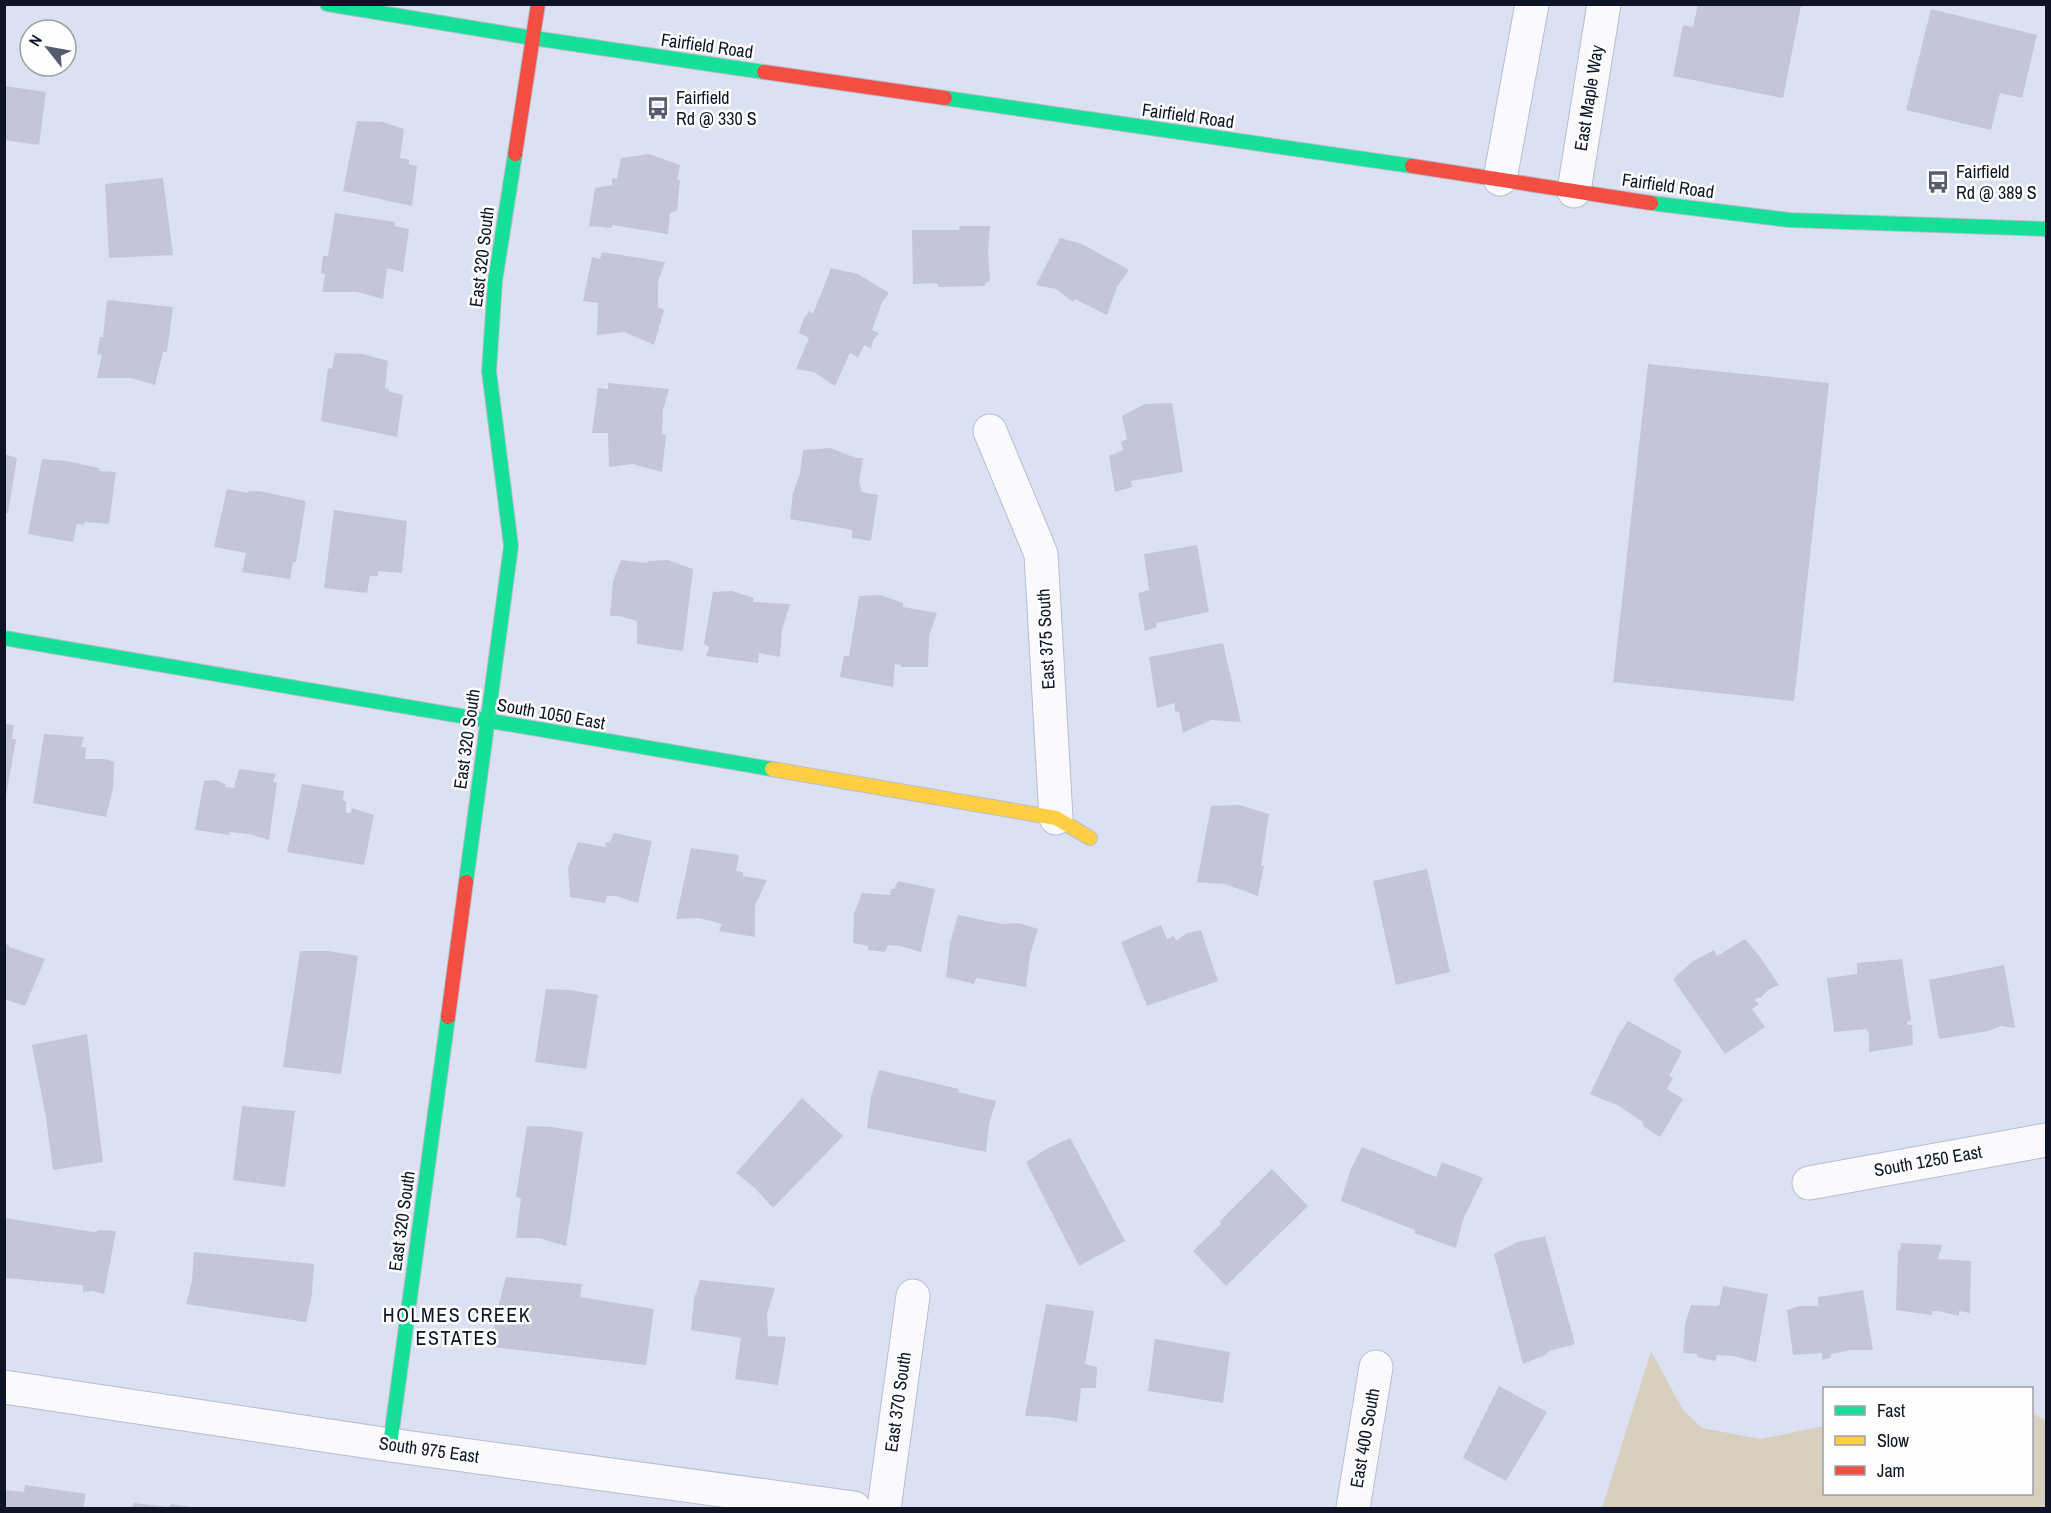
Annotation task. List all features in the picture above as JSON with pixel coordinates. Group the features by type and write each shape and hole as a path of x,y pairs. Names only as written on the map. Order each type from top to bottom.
{"street":[{"name":"Fairfield Road","path":"327,4 533,38 1664,205 1789,220 2046,229"},
{"name":"East 320 South","path":"390,1445 511,546 489,371 495,280 538,4"},
{"path":"1500,179 1532,4"},
{"name":"East Maple Way","path":"1574,191 1604,4"},
{"name":"East 375 South","path":"990,431 1041,554 1056,818"},
{"name":"South 1050 East","path":"4,638 1056,818"},
{"path":"1056,818 1090,838"},
{"name":"South 1250 East","path":"1809,1183 2046,1140"},
{"name":"East 370 South","path":"884,1509 913,1296"},
{"name":"East 400 South","path":"1353,1509 1376,1367"},
{"name":"South 975 East","path":"4,1387 390,1445 854,1509"}],"shaded area":[{"path":"1651,1351 1683,1410 1702,1428 1761,1439 1823,1426 1823,1495 2033,1495 2033,1414 2046,1421 2046,1508 1602,1508"}],"building":[{"path":"1698,4 1793,4 1801,6 1783,98 1673,76 1683,25 1693,27"},
{"path":"1931,9 2037,35 2022,98 2000,93 1991,130 1906,110"},
{"path":"4,86 46,92 39,145 4,140"},
{"path":"357,121 383,122 404,129 400,158 409,160 409,164 417,166 412,206 343,191"},
{"path":"649,154 680,165 677,180 680,180 677,211 670,213 668,234 612,225 612,228 589,226 595,188 612,185 612,178 617,179 621,158"},
{"path":"163,178 173,255 109,258 105,184"},
{"path":"335,213 395,222 395,226 409,229 403,272 387,268 383,299 357,292 322,292 325,274 321,273 323,256 328,256"},
{"path":"960,226 990,226 988,252 990,281 985,283 985,286 939,287 936,283 913,284 912,230 959,230"},
{"path":"1060,238 1082,244 1129,270 1117,287 1107,315 1075,299 1073,302 1056,289 1036,285"},
{"path":"602,252 665,262 658,282 658,307 664,310 654,345 625,332 597,335 598,303 583,301 592,257 600,259"},
{"path":"831,268 858,274 889,293 882,302 872,330 879,333 873,340 871,349 864,345 858,358 850,353 835,386 814,372 796,369 809,338 799,333 803,320 809,311 813,314"},
{"path":"107,300 173,307 167,352 163,352 155,385 131,378 97,378 102,355 97,354 100,337 103,337"},
{"path":"335,353 363,354 388,361 385,388 403,395 397,437 321,421 328,368 332,369"},
{"path":"1648,364 1829,383 1794,701 1613,682"},
{"path":"608,383 669,389 663,410 662,434 666,435 662,472 633,464 609,467 608,433 592,433 598,388 608,389"},
{"path":"1172,403 1183,472 1131,481 1132,487 1115,492 1109,456 1123,450 1121,442 1127,439 1122,416 1145,404"},
{"path":"830,448 856,458 863,458 859,482 862,492 878,495 871,541 852,538 852,530 790,519 793,493 800,474 803,450"},
{"path":"4,454 17,458 8,513 4,513"},
{"path":"42,459 66,461 99,468 100,471 116,472 109,524 85,522 84,525 77,524 73,542 28,534"},
{"path":"227,489 248,493 259,491 306,501 296,562 293,562 290,579 242,572 246,553 214,547"},
{"path":"334,510 407,521 402,573 378,571 378,576 370,576 367,593 324,588"},
{"path":"1197,545 1209,612 1156,623 1157,627 1145,631 1138,593 1149,590 1144,554"},
{"path":"621,560 647,563 648,561 668,560 693,569 683,651 637,644 637,621 610,616 613,581"},
{"path":"732,591 754,598 753,602 790,604 782,630 780,657 759,653 758,663 706,656 709,647 704,644 713,592"},
{"path":"880,595 903,603 903,607 937,613 929,636 928,667 901,667 902,665 895,664 893,687 840,677 844,656 849,656 859,596"},
{"path":"1223,643 1241,722 1211,720 1183,733 1179,712 1175,711 1175,703 1157,708 1149,657"},
{"path":"4,724 14,725 12,739 16,739 6,796"},
{"path":"44,734 84,737 81,747 86,747 85,759 105,759 114,762 113,788 106,817 33,803"},
{"path":"239,769 276,774 273,782 277,783 269,840 249,834 230,832 229,835 195,830 204,781 216,780 225,784 225,787 234,788"},
{"path":"302,784 344,791 343,800 346,802 346,813 351,813 352,808 374,815 364,865 287,852"},
{"path":"1239,805 1269,814 1261,866 1264,866 1258,896 1225,884 1197,882 1211,806"},
{"path":"614,833 652,841 638,903 616,896 607,896 605,903 570,897 568,868 578,842 606,847 605,843 610,842"},
{"path":"691,848 739,855 736,871 743,872 743,876 767,880 755,905 755,937 719,931 722,924 699,918 676,919"},
{"path":"1427,869 1450,972 1396,985 1373,881"},
{"path":"898,881 935,889 921,952 888,945 885,952 868,950 868,946 853,943 854,914 862,893 890,895 891,889 894,889"},
{"path":"958,915 1002,924 1019,923 1038,929 1030,955 1026,987 976,978 974,984 946,977 950,943"},
{"path":"1161,925 1167,939 1174,936 1176,941 1187,933 1201,930 1218,981 1147,1006 1121,942"},
{"path":"1745,939 1779,985 1768,990 1760,999 1759,997 1755,1000 1759,1004 1752,1009 1765,1027 1725,1054 1673,979 1693,961 1714,950 1717,956"},
{"path":"4,944 45,959 25,1006 4,999"},
{"path":"300,951 329,951 358,956 341,1074 283,1067"},
{"path":"1902,959 1911,1020 1907,1022 1908,1025 1912,1025 1913,1045 1869,1052 1869,1033 1866,1029 1834,1032 1827,978 1857,974 1857,963"},
{"path":"2004,965 2015,1028 2001,1026 1989,1031 1939,1039 1929,980"},
{"path":"546,989 571,990 598,995 586,1069 535,1062"},
{"path":"1628,1021 1682,1051 1669,1076 1673,1078 1667,1089 1683,1099 1660,1137 1619,1106 1590,1094 1618,1036"},
{"path":"87,1034 103,1162 53,1170 32,1045"},
{"path":"879,1070 959,1089 958,1092 996,1101 989,1124 986,1152 867,1128 871,1096"},
{"path":"802,1098 843,1136 773,1208 755,1188 736,1173"},
{"path":"242,1106 295,1111 285,1187 233,1180"},
{"path":"527,1126 583,1132 566,1246 539,1238 516,1238 521,1198 516,1197"},
{"path":"1070,1138 1125,1241 1079,1266 1026,1162"},
{"path":"1362,1147 1436,1177 1442,1162 1483,1178 1463,1220 1456,1248 1414,1233 1415,1230 1341,1201 1350,1171"},
{"path":"1272,1169 1308,1206 1226,1286 1193,1251"},
{"path":"4,1218 94,1232 116,1231 104,1294 92,1291 83,1292 83,1285 4,1278"},
{"path":"1545,1236 1575,1344 1549,1351 1523,1364 1494,1254 1518,1242"},
{"path":"1901,1243 1942,1245 1938,1259 1971,1261 1970,1313 1959,1311 1959,1316 1932,1311 1932,1315 1896,1310 1898,1250 1900,1251"},
{"path":"194,1252 314,1264 312,1294 306,1322 186,1304 192,1281"},
{"path":"506,1277 582,1284 580,1297 654,1309 646,1365 493,1347 495,1319"},
{"path":"700,1280 775,1288 767,1314 768,1336 786,1337 778,1385 735,1379 741,1338 691,1330 694,1299"},
{"path":"1723,1286 1768,1294 1756,1362 1733,1356 1717,1355 1716,1361 1697,1357 1697,1354 1683,1353 1685,1324 1691,1305 1719,1306"},
{"path":"1863,1290 1873,1350 1850,1350 1831,1354 1830,1358 1822,1360 1822,1353 1793,1355 1787,1310 1800,1306 1818,1306 1818,1297"},
{"path":"1046,1304 1094,1311 1085,1364 1097,1367 1096,1388 1081,1388 1077,1422 1051,1417 1025,1416"},
{"path":"1155,1339 1230,1352 1223,1403 1148,1391"},
{"path":"1499,1386 1547,1412 1506,1481 1463,1458"},
{"path":"25,1485 86,1494 83,1508 4,1508 4,1490 24,1492"},
{"path":"134,1503 169,1507 171,1504 198,1508 132,1508"}],"traffic: fast":[{"path":"327,4 533,38 764,72"},
{"path":"945,98 1412,166"},
{"path":"466,882 511,546 489,371 495,281 515,154"},
{"path":"1651,203 1789,220 2046,229"},
{"path":"4,638 772,769"},
{"path":"390,1445 448,1017"}],"traffic: slow":[{"path":"772,769 1056,818 1090,838"}],"traffic: jam":[{"path":"515,154 538,4"},
{"path":"764,72 945,98"},
{"path":"1412,166 1651,203"},
{"path":"448,1017 466,882"}],"place":[{"name":"Fairfield Rd @ 330 S","path":"658,108"},
{"name":"Fairfield Rd @ 389 S","path":"1938,182"}],"district":[{"name":"HOLMES CREEK ESTATES","path":"457,1326"}]}
